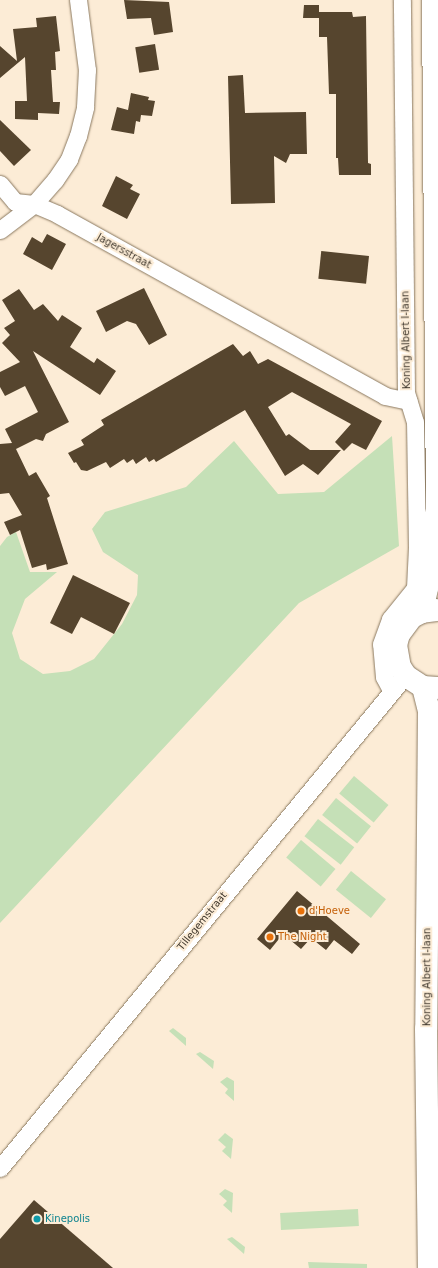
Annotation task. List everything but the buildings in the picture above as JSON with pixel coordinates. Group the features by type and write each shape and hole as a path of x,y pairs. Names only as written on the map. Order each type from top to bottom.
{"main road":[{"name":"Koning Albert I-laan","path":"429,1268 426,1029 429,710 396,656 399,634 405,624 430,611 427,588 436,518 433,0"}],"street":[{"path":"0,230 34,204 64,168 82,122 87,70 78,0"},
{"name":"Koning Albert I-laan","path":"402,0 408,401 414,422 417,547 416,588 390,619 381,644 384,677 415,685"},
{"name":"Jagersstraat","path":"0,184 16,202 34,204 57,214 385,396 408,401"},
{"name":"Tillegemstraat","path":"0,1168 415,685"}],"green space":[{"path":"392,436 399,546 299,603 0,923 0,546 7,537 16,532 30,572 57,572 25,599 12,633 20,659 43,674 70,671 94,659 122,624 137,595 138,575 103,552 92,529 105,512 186,487 234,441 278,494 324,492"},
{"path":"354,776 388,805 374,823 339,794"},
{"path":"336,798 371,826 357,843 322,815"},
{"path":"318,819 354,847 341,865 304,836"},
{"path":"301,840 335,869 321,887 286,858"},
{"path":"351,871 386,899 371,918 336,890"},
{"path":"173,1028 186,1038 186,1046 169,1031"},
{"path":"200,1052 214,1061 213,1069 196,1054"},
{"path":"227,1077 234,1081 234,1101 225,1093 228,1089 220,1082"},
{"path":"225,1133 233,1139 231,1159 222,1151 226,1147 218,1140"},
{"path":"225,1189 233,1193 232,1213 223,1205 227,1201 219,1194"},
{"path":"358,1209 359,1226 281,1230 280,1213"},
{"path":"232,1237 245,1247 244,1254 227,1239"},
{"path":"308,1262 367,1264 367,1268 309,1268"}],"place":[{"name":"d'Hoeve","path":"301,911"},
{"name":"The Night","path":"270,937"},
{"name":"Kinepolis","path":"37,1219"}]}
